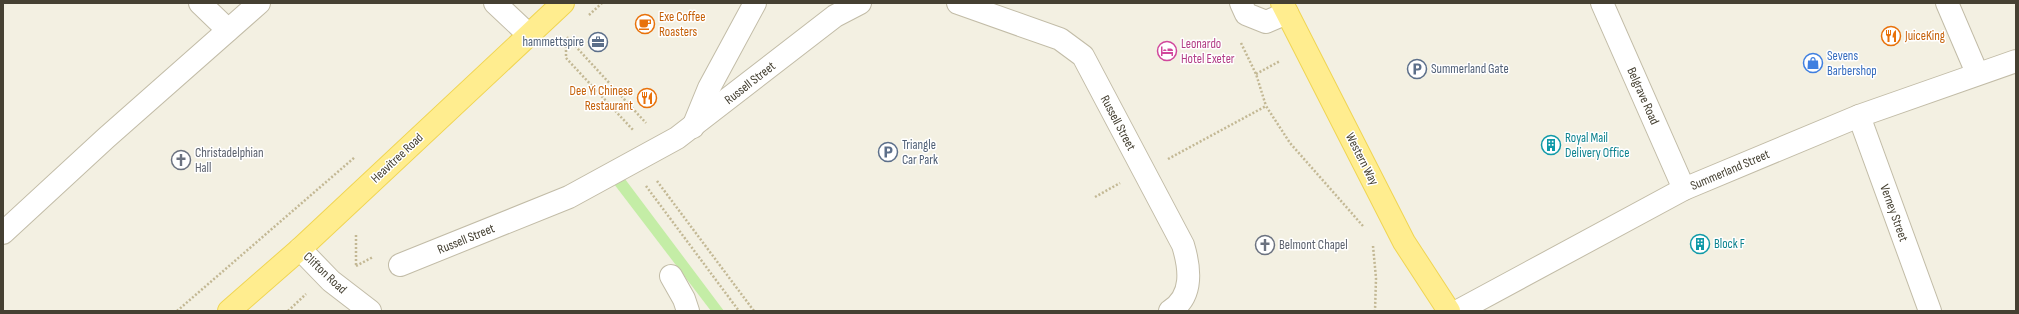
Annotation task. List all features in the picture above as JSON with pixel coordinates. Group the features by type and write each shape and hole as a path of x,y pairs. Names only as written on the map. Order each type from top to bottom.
{"main road":[{"name":"Heavitree Road","path":"229,311 300,249 563,3"},
{"name":"Western Way","path":"1285,8 1404,242 1450,311"}],"street":[{"path":"200,3 228,30"},
{"path":"3,233 259,3"},
{"path":"495,3 529,35"},
{"path":"692,129 709,88 755,3"},
{"name":"Russell Street","path":"400,266 569,197 692,129 835,16 860,3"},
{"name":"Russell Street","path":"958,3 1060,39 1083,56 1183,245 1189,264 1189,282 1185,295 1175,308 1170,311"},
{"path":"1241,3 1246,14 1266,22 1285,8"},
{"name":"Belgrave Road","path":"1602,3 1684,189"},
{"path":"1947,3 1977,73"},
{"name":"Summerland Street","path":"1458,311 1684,189 1859,116 1977,73 2016,61"},
{"name":"Verney Street","path":"1859,116 1930,311"},
{"name":"Clifton Road","path":"300,249 331,280 365,310"},
{"path":"671,276 684,299 688,311"}],"path":[{"path":"566,36 566,58 641,138 638,176 739,311"},
{"path":"1256,74 1266,106 1290,143 1366,229"},
{"path":"1144,172 1266,106"},
{"path":"177,311 357,155"},
{"path":"1371,242 1374,248 1376,278 1375,311"}],"green space":[{"path":"625,179 724,311 711,311 614,184"}],"place":[{"name":"Exe Coffee Roasters","path":"645,24"},
{"name":"JuiceKing","path":"1891,36"},
{"name":"hammettspire","path":"598,42"},
{"name":"Leonardo Hotel Exeter","path":"1167,51"},
{"name":"Sevens Barbershop","path":"1813,63"},
{"name":"Summerland Gate","path":"1417,69"},
{"name":"Dee Yi Chinese Restaurant","path":"647,98"},
{"name":"Royal Mail Delivery Office","path":"1551,145"},
{"name":"Triangle Car Park","path":"888,152"},
{"name":"Christadelphian Hall","path":"181,160"},
{"name":"Block F","path":"1700,244"},
{"name":"Belmont Chapel","path":"1265,245"}]}
